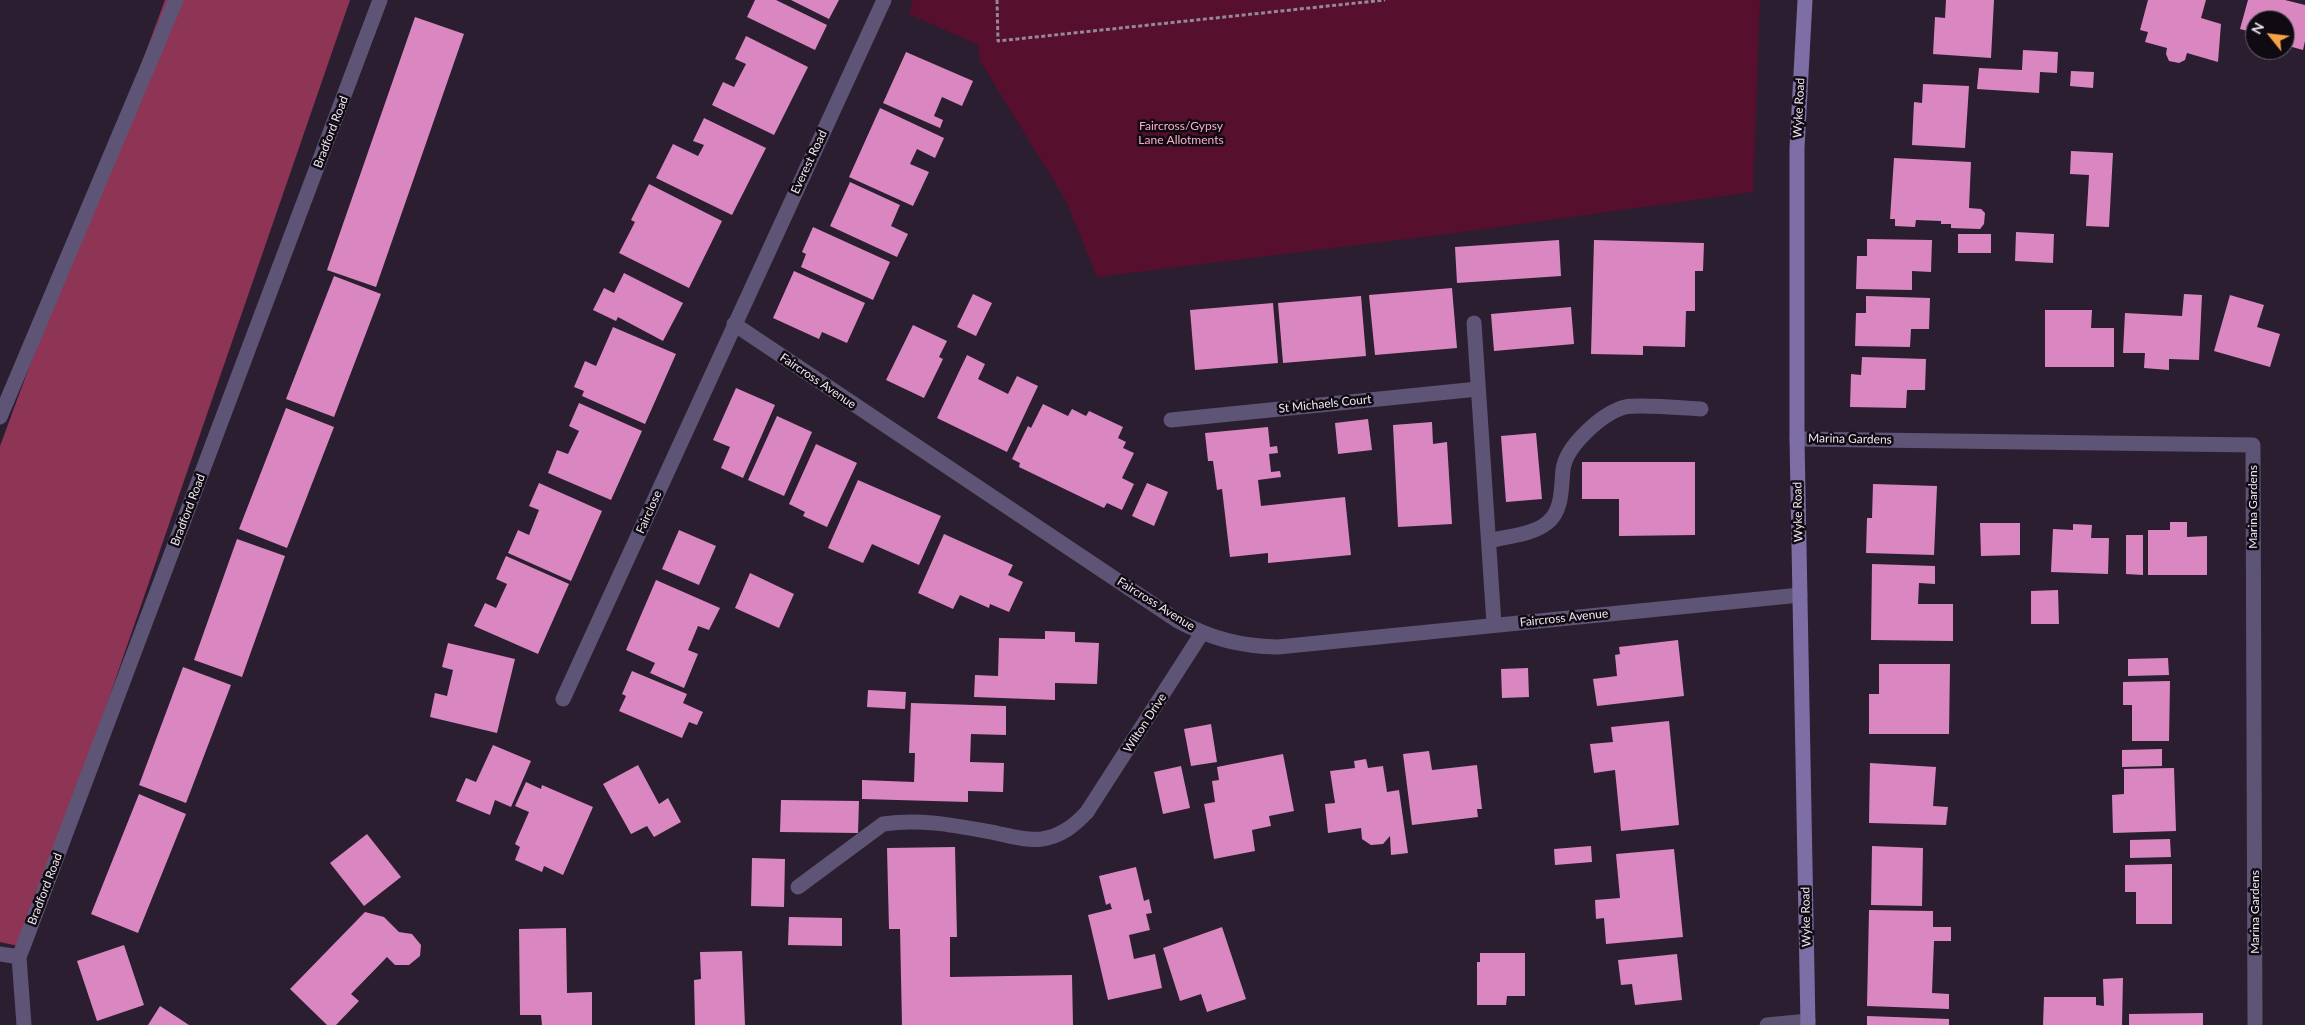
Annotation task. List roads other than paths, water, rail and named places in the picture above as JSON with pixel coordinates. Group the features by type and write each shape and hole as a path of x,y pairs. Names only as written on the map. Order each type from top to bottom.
{"main road":[{"name":"Wyke Road","path":"1805,0 1797,148 1797,439 1808,1023"}],"street":[{"path":"0,417 176,0"},
{"name":"Bradford Road","path":"24,1025 19,958 380,0"},
{"name":"Everest Road","path":"734,324 884,0"},
{"path":"1474,323 1494,624"},
{"name":"Faircross Avenue","path":"734,324 1170,615 1202,633 1227,642 1252,647 1278,647 1800,595"},
{"name":"Fairclose","path":"563,699 734,324"},
{"name":"St Michaels Court","path":"1171,420 1478,389"},
{"path":"1489,541 1538,529 1549,522 1558,510 1567,454 1577,441 1608,415 1626,407 1701,409"},
{"name":"Marina Gardens","path":"1797,439 2253,445 2255,1025"},
{"name":"Wilton Drive","path":"798,887 883,824 898,822 942,823 1024,838 1040,839 1058,834 1074,826 1087,812 1202,633"},
{"path":"0,954 19,958"},
{"path":"1767,1025 1808,1023"}],"park label":[{"name":"Faircross/Gypsy Lane Allotments","path":"1181,133"}]}
